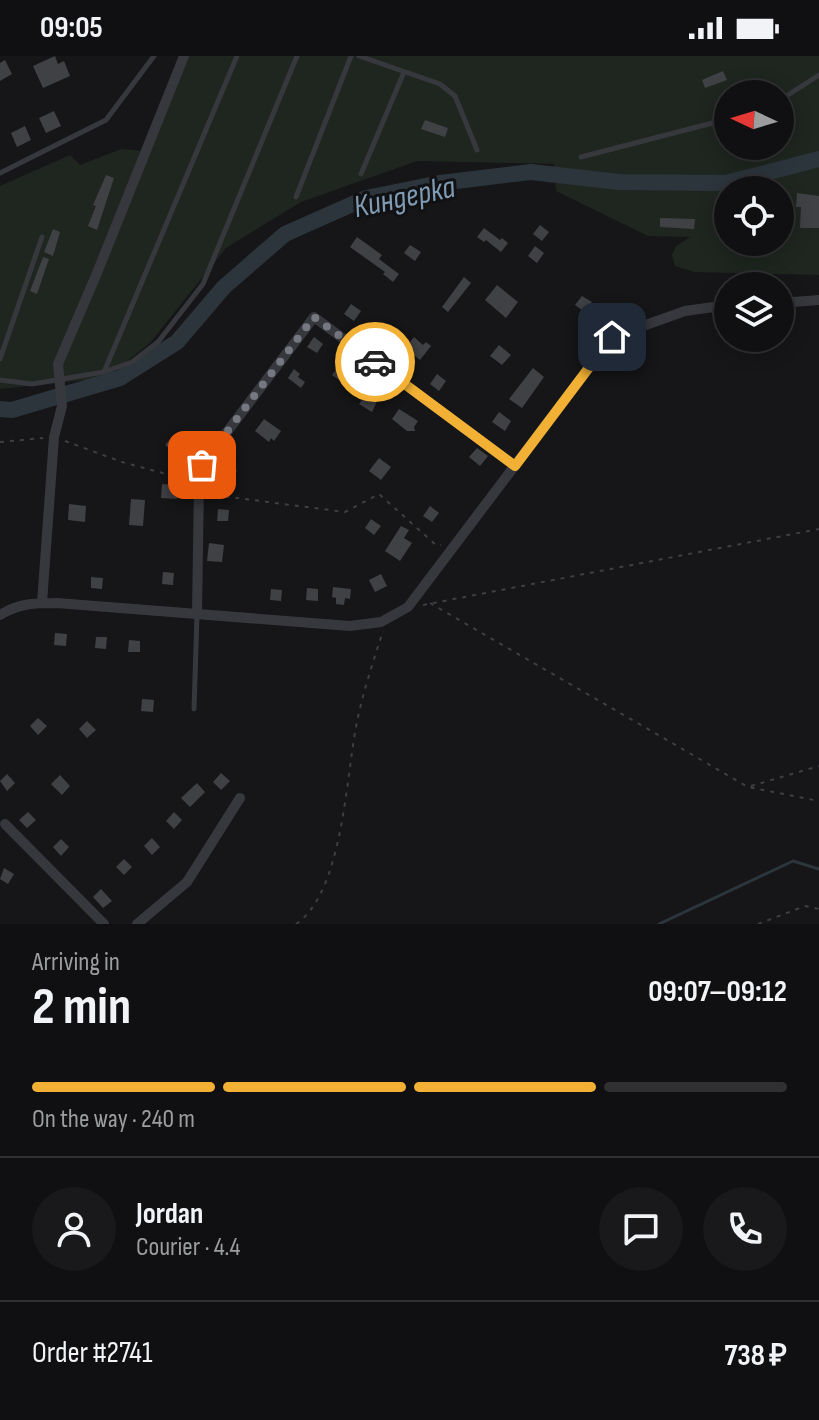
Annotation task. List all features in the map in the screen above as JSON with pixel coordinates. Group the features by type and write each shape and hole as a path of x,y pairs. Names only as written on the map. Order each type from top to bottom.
{"street":[{"path":"42,603 54,437 62,406 58,364 184,56"},
{"path":"794,302 819,300"},
{"path":"0,615 28,603 42,603 350,626 381,622 408,607 612,337 685,311 714,307"},
{"path":"197,614 202,465 314,317 515,466"},
{"path":"137,924 187,882 240,798"},
{"path":"2,825 104,924"}],"lane":[{"path":"0,173 106,120 154,56"},
{"path":"104,372 237,56"},
{"path":"0,380 59,384 132,362 158,342 203,284 297,56"},
{"path":"296,197 351,56"},
{"path":"359,56 440,84 455,96 477,150"},
{"path":"361,174 404,72"},
{"path":"794,91 819,75"},
{"path":"581,157 714,123"},
{"path":"0,359 42,237"},
{"path":"194,709 197,614"}],"path":[{"path":"0,442 54,437 122,462 199,483 214,495 345,512 379,494 436,545 458,541"},
{"path":"408,607 819,529"},
{"path":"430,603 748,787 819,801"},
{"path":"296,924 310,915 336,855 357,724 387,618"},
{"path":"748,787 819,766"},
{"path":"758,924 805,906 819,909"}],"shaded area":[{"path":"188,56 819,56 819,275 694,272 675,266 672,255 676,246 690,237 648,236 556,191 554,164 417,161 301,202 226,248 150,343 106,378 0,389 0,186 70,155 80,165 121,149 144,151"}],"building":[{"path":"55,56 58,64 64,61 70,76 43,88 33,66"},
{"path":"5,60 12,74 0,81 0,63"},
{"path":"723,71 727,80 714,80 714,85 705,88 702,80"},
{"path":"54,111 61,126 46,133 39,118"},
{"path":"425,120 448,128 445,137 421,129"},
{"path":"25,126 31,140 17,147 11,133"},
{"path":"106,175 114,178 97,230 88,226"},
{"path":"797,193 819,196 819,228 800,228 801,207 796,207"},
{"path":"660,218 695,219 694,229 660,227"},
{"path":"540,225 549,232 542,241 533,234"},
{"path":"484,228 508,243 501,252 477,237"},
{"path":"53,229 60,232 53,256 44,252"},
{"path":"357,237 382,255 379,259 399,274 393,282 383,274 385,272 350,247"},
{"path":"410,245 421,252 415,261 404,253"},
{"path":"535,246 544,253 537,263 528,256"},
{"path":"43,257 49,259 37,294 30,291"},
{"path":"464,277 471,283 448,312 442,307"},
{"path":"497,285 518,302 506,318 485,300"},
{"path":"582,296 592,302 585,312 575,305"},
{"path":"351,304 361,311 354,321 344,314"},
{"path":"314,337 323,344 317,353 307,347"},
{"path":"414,337 423,345 426,342 431,346 420,360 405,348"},
{"path":"499,345 511,355 502,365 490,356"},
{"path":"342,362 355,372 346,385 332,375"},
{"path":"533,368 544,377 522,408 509,399"},
{"path":"294,369 305,382 301,388 288,378"},
{"path":"437,374 446,381 439,391 430,384"},
{"path":"371,388 380,395 372,412 359,404"},
{"path":"399,409 418,421 415,431 407,431 392,419"},
{"path":"499,412 511,421 505,431 492,422"},
{"path":"264,419 281,431 274,441 271,438 269,442 255,431"},
{"path":"173,436 182,443 174,452 165,445"},
{"path":"477,448 488,456 480,466 469,457"},
{"path":"379,458 391,467 381,480 369,471"},
{"path":"228,463 237,471 230,480 221,473"},
{"path":"162,484 178,485 177,499 161,498"},
{"path":"131,499 145,500 143,526 129,525"},
{"path":"69,504 86,506 85,522 68,520"},
{"path":"430,506 439,513 432,522 423,516"},
{"path":"218,509 229,510 228,521 217,521"},
{"path":"371,519 381,526 374,535 365,528"},
{"path":"401,526 409,530 404,538 412,543 400,561 385,551"},
{"path":"209,543 224,545 222,562 207,561"},
{"path":"163,572 174,573 173,585 162,584"},
{"path":"381,574 387,586 375,592 369,580"},
{"path":"91,577 103,578 102,589 91,588"},
{"path":"333,587 351,589 350,599 345,598 344,605 336,604 336,598 332,597"},
{"path":"307,588 318,589 318,601 306,600"},
{"path":"271,589 282,590 281,601 270,600"},
{"path":"55,633 67,634 66,646 54,645"},
{"path":"96,637 107,637 106,649 95,648"},
{"path":"129,640 140,641 140,652 128,652"},
{"path":"142,699 154,700 153,712 141,711"},
{"path":"38,718 47,726 38,735 30,726"},
{"path":"87,721 96,730 87,738 79,729"},
{"path":"221,773 230,781 221,790 213,782"},
{"path":"7,774 15,783 7,791 0,781"},
{"path":"60,775 70,786 62,795 51,784"},
{"path":"197,783 205,792 190,807 181,798"},
{"path":"28,812 36,820 27,828 19,820"},
{"path":"174,812 182,820 174,829 166,821"},
{"path":"152,838 160,847 152,855 144,846"},
{"path":"61,839 69,847 61,856 53,847"},
{"path":"124,859 132,867 124,875 116,867"},
{"path":"4,868 14,874 8,884 0,879"},
{"path":"101,889 112,901 103,908 93,897"}],"waterway":[{"name":"Киндерка","path":"0,409 12,410 120,378 177,342 224,287 285,234 366,198 440,183 531,172 619,182 726,183 819,159"},
{"path":"659,924 793,861 819,869"}],"way so far":[{"path":"202,465 314,317 375,362"}],"route":[{"path":"375,362 515,466 612,337"}]}
